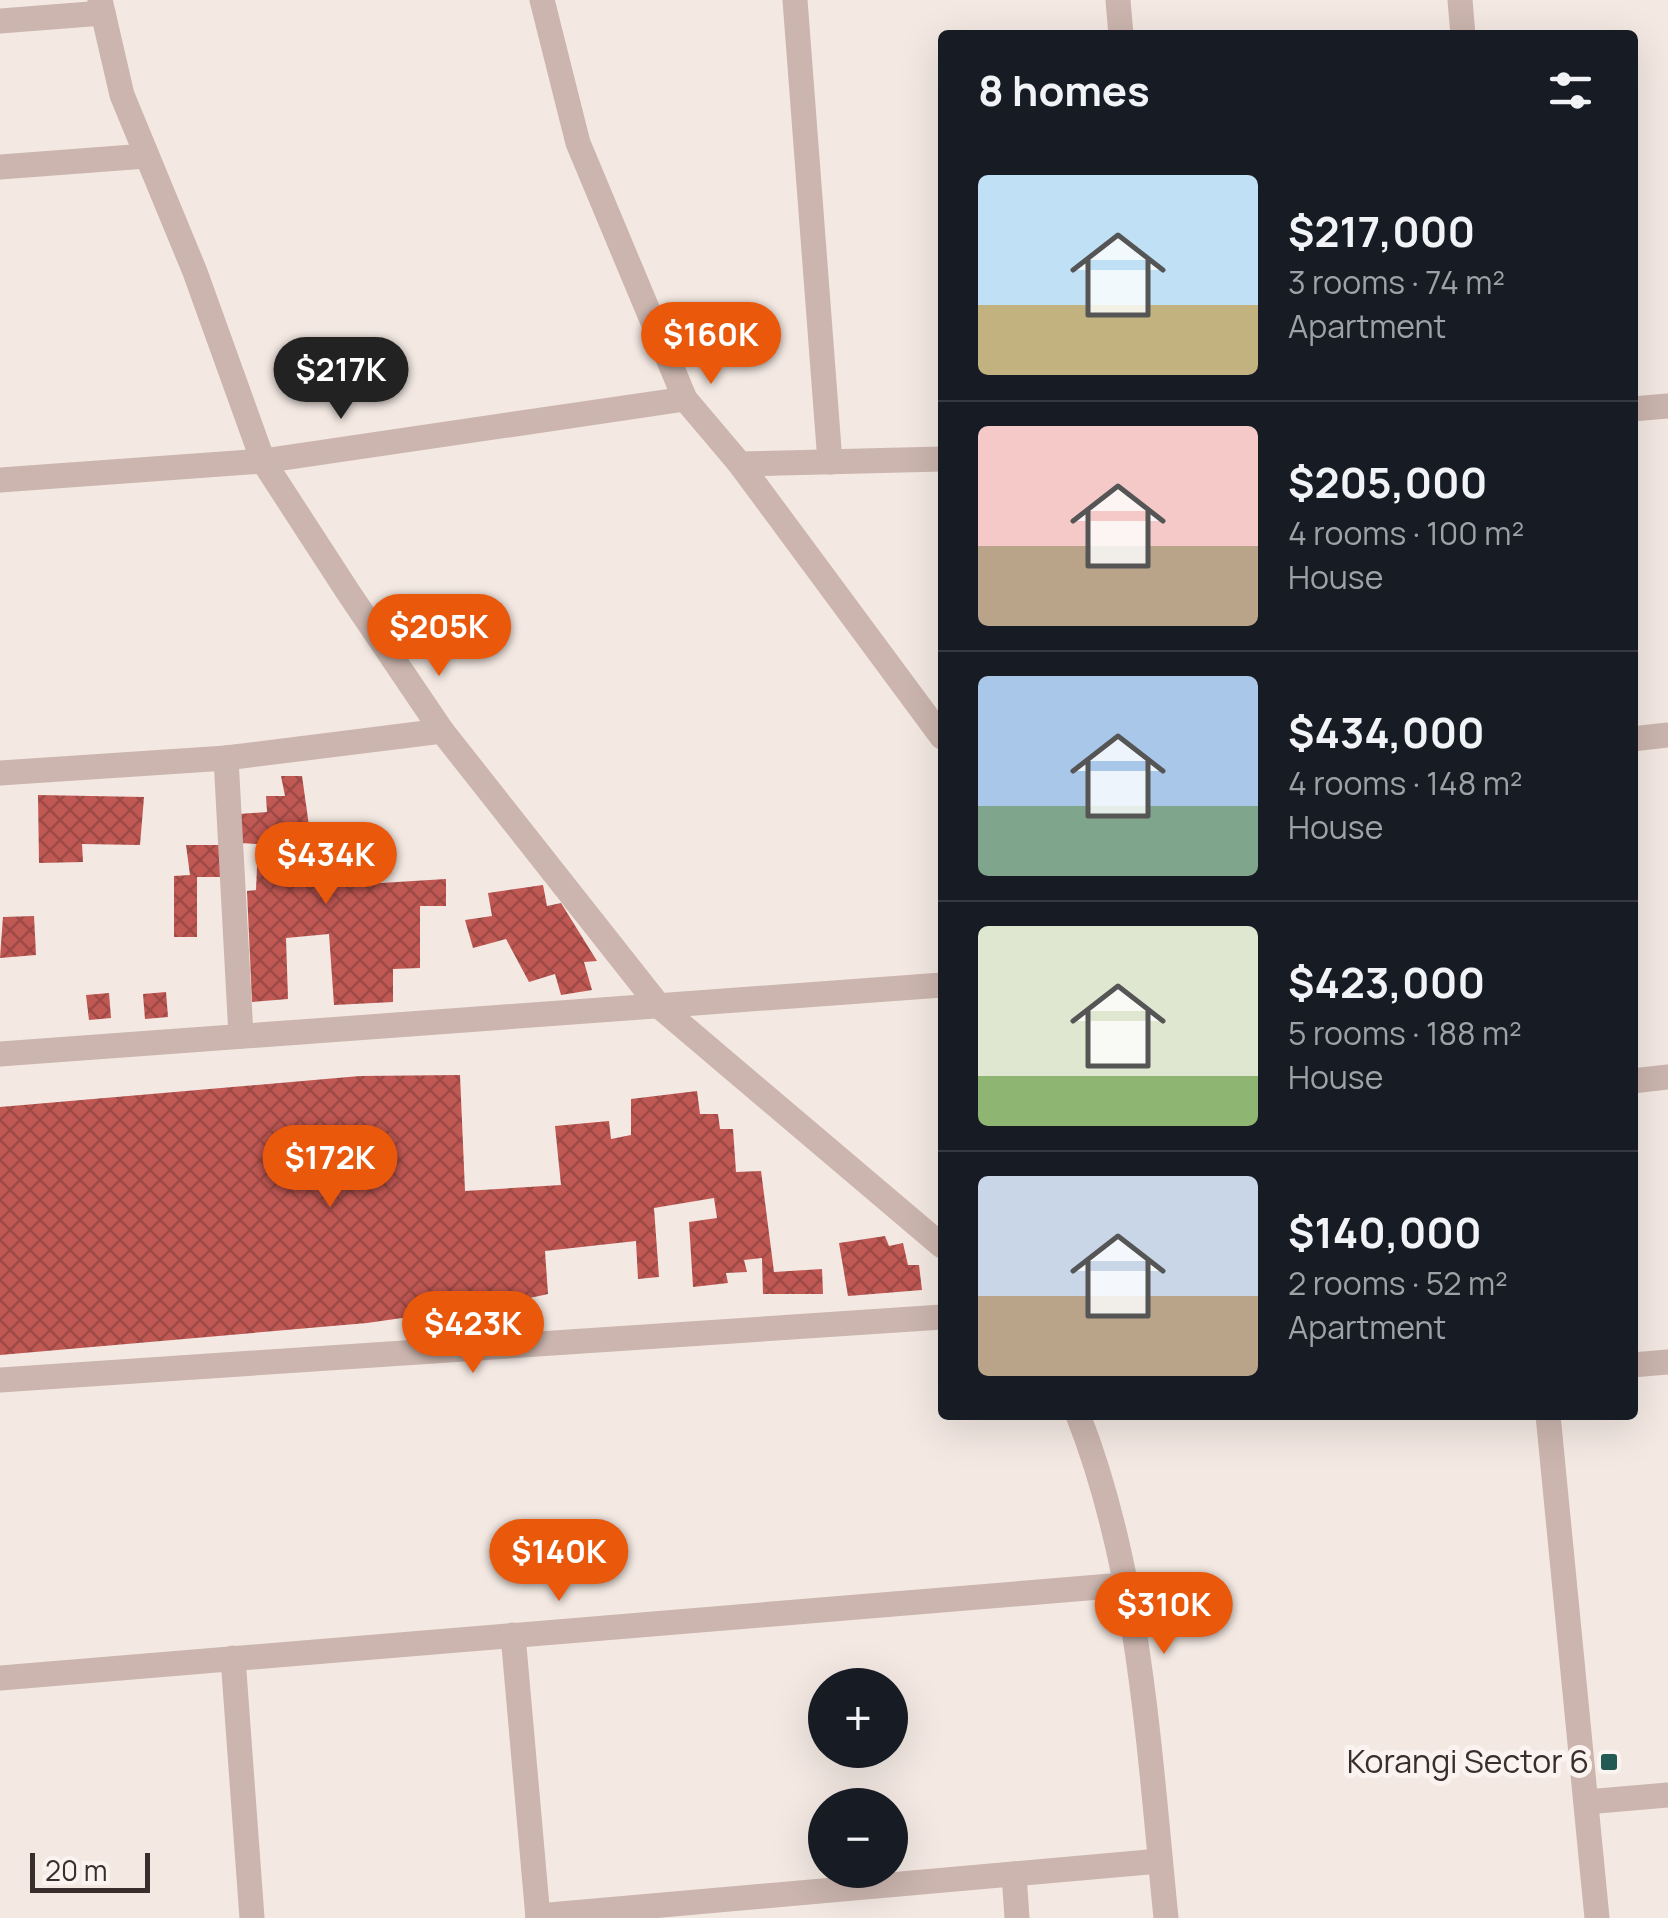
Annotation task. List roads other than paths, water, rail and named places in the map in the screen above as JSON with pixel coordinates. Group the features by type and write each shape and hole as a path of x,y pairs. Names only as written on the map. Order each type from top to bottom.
{"street":[{"path":"542,0 578,143 685,398 740,464 938,732"},
{"path":"794,0 830,462"},
{"path":"1118,0 1121,30"},
{"path":"1460,0 1462,30"},
{"path":"0,21 102,7 122,95 195,272 263,461 442,731 659,1006 938,1243"},
{"path":"0,167 146,156"},
{"path":"0,480 263,461 685,398"},
{"path":"1638,409 1668,406"},
{"path":"740,464 938,459"},
{"path":"0,773 226,758 442,731"},
{"path":"1638,738 1668,735"},
{"path":"226,758 241,1036"},
{"path":"0,1054 938,985"},
{"path":"1638,1080 1668,1077"},
{"path":"0,1380 938,1317"},
{"path":"1638,1364 1668,1362"},
{"path":"1080,1420 1102,1475 1142,1684 1166,1918"},
{"path":"1548,1420 1597,1918"},
{"path":"0,1678 1123,1585"},
{"path":"513,1636 538,1917 1160,1861"},
{"path":"233,1658 252,1918"},
{"path":"1586,1802 1668,1795"},
{"path":"1014,1874 1017,1918"}],"place":[{"name":"Korangi Sector 6","path":"1609,1762"}]}
